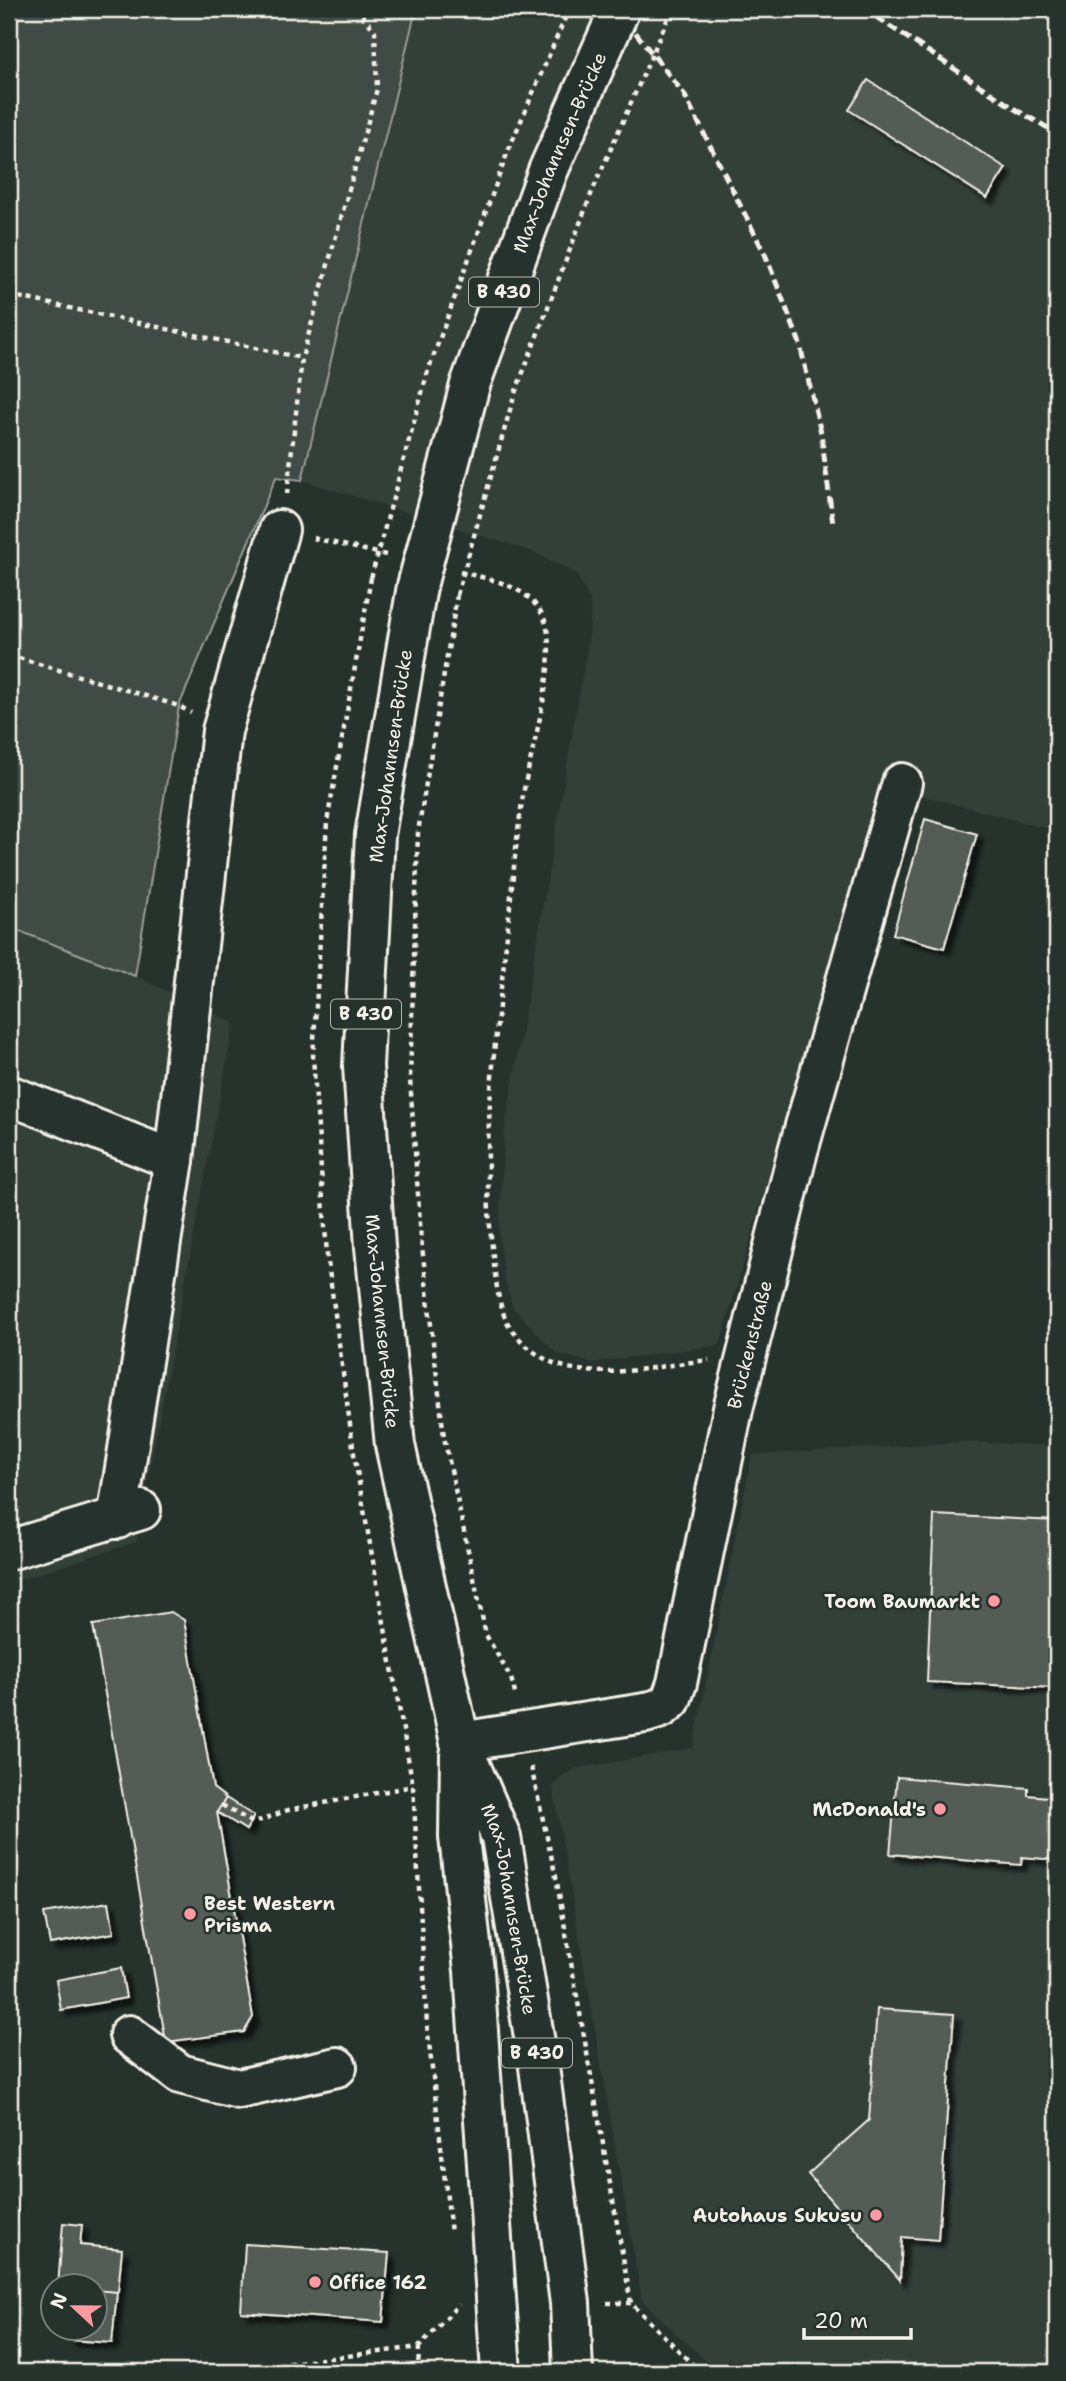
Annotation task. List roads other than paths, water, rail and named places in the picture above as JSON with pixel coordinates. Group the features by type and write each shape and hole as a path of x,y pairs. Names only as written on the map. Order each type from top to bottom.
{"main road":[{"name":"Max-Johannsen-Brücke","path":"573,2372 570,2303 539,2067 501,1837 460,1742 395,1445 375,1247 363,1066 375,835 408,572 470,385 548,171 620,9"},
{"path":"9,1550 131,1514 222,731 279,530"},
{"name":"Brückenstraße","path":"460,1742 645,1713 671,1700 747,1356 798,1151 902,783"},
{"path":"9,1095 174,1160"},
{"name":"Max-Johannsen-Brücke","path":"460,1742 459,1837 474,1971 501,2372"},
{"path":"129,2035 180,2074 239,2089 337,2067"}],"railway":[{"path":"617,9 684,94 765,254 799,341 821,433 833,524"},
{"path":"864,9 1018,111 1057,133"}],"place":[{"name":"Toom Baumarkt","path":"994,1601"},
{"name":"McDonald's","path":"940,1809"},
{"name":"Best Western Prisma","path":"190,1914"},
{"name":"Autohaus Sukusu","path":"876,2215"},
{"name":"Office 162","path":"315,2282"}]}
